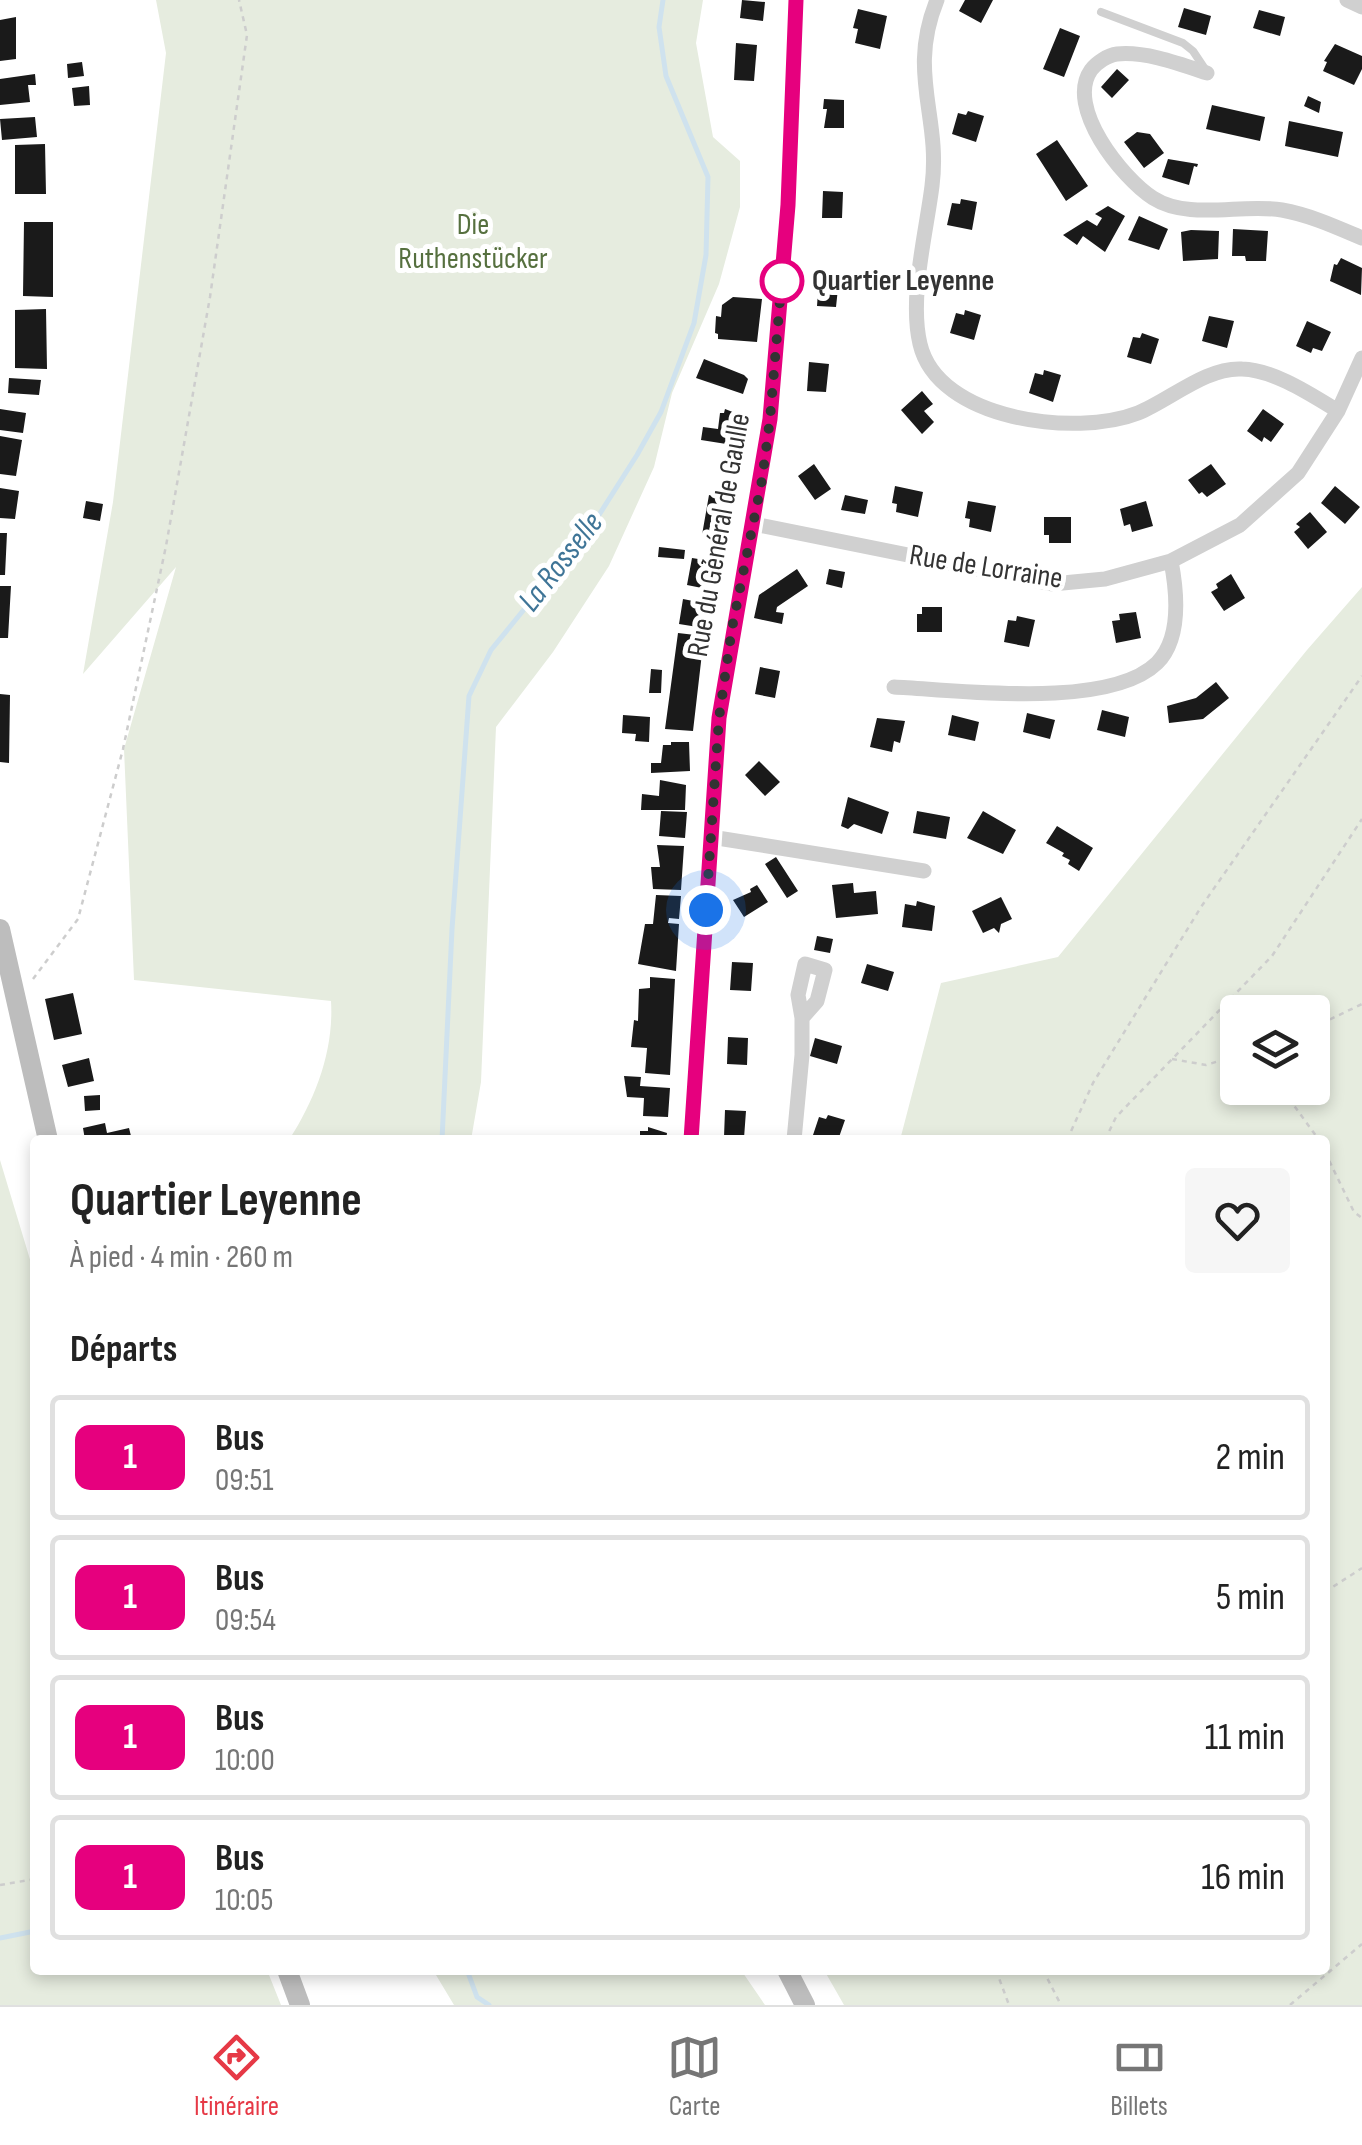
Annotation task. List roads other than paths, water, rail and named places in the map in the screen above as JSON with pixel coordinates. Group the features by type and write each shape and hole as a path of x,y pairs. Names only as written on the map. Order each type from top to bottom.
{"main road":[{"name":"Rue du Général de Gaulle","path":"691,1135 719,718 770,419 788,205 796,0"},
{"path":"0,928 47,1135"},
{"path":"289,1975 300,2005"},
{"path":"790,1975 806,2005"}],"street":[{"path":"937,0 922,53 923,87 934,142 933,182 916,319 921,349 947,386 998,412 1036,422 1106,423 1138,413 1213,375 1237,368 1263,372 1338,411"},
{"path":"1348,0 1362,7"},
{"path":"1207,73 1132,54 1112,54 1093,66 1083,85 1088,116 1133,183 1175,208 1282,210 1362,238"},
{"name":"Rue de Lorraine","path":"754,524 1052,584 1105,579 1170,561 1240,525 1298,473 1338,411 1362,358"},
{"path":"894,687 1067,694 1119,684 1158,663 1174,630 1176,588 1170,561"},
{"path":"711,837 924,871"},
{"path":"795,1135 802,1018"}],"lane":[{"path":"1101,12 1183,43 1207,73"}],"waterway":[{"name":"La Rosselle","path":"442,1135 469,696 491,650 592,526 637,455 661,412 694,323 706,255 708,177 666,76 659,27 663,0"},
{"path":"0,1938 30,1932"},
{"name":"La Rosselle","path":"469,1975 477,1997 489,2005"}],"place":[{"name":"Quartier Leyenne","path":"782,281"}],"park label":[{"name":"Die Ruthenstücker","path":"473,242"}]}
